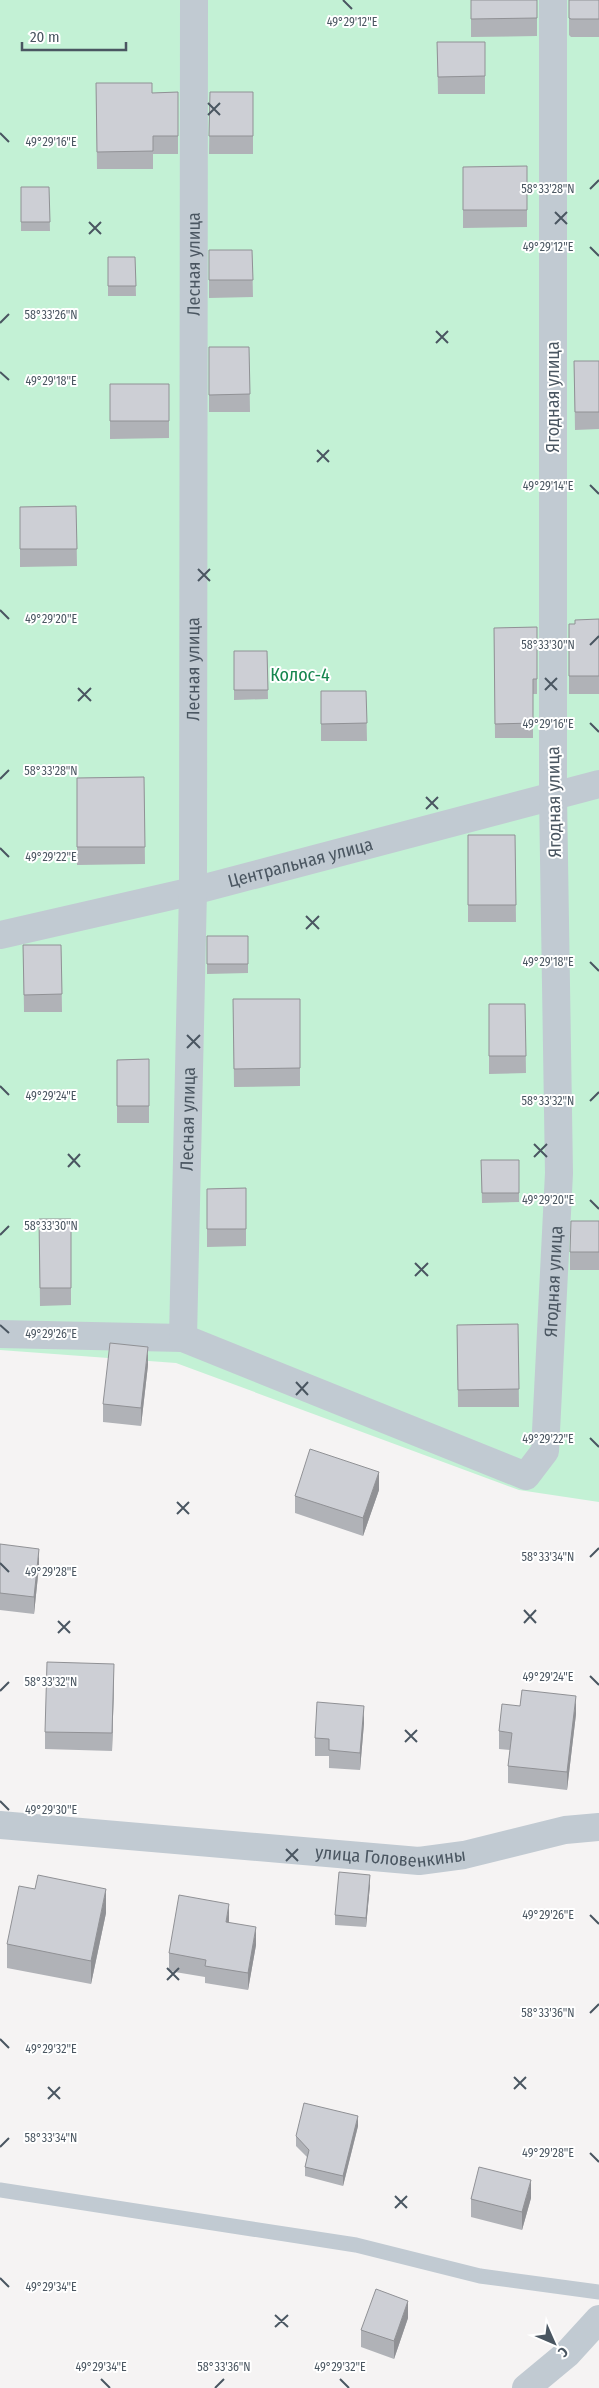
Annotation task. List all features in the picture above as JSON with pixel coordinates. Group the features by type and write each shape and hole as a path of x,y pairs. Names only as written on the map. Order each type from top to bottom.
{"street":[{"name":"Лесная улица","path":"183,1338 193,891 194,0"},
{"name":"Ягодная улица","path":"183,1338 526,1476 545,1451 559,1174 553,796 553,0"},
{"name":"Центральная улица","path":"0,935 193,891 599,784"},
{"path":"0,1334 183,1338"},
{"name":"улица Головенкины","path":"0,1825 419,1861 464,1855 565,1830 599,1828"},
{"path":"526,2388 567,2354 599,2320"}],"lane":[{"path":"0,2190 356,2244 480,2276 599,2292"}],"green space":[{"name":"Колос-4","path":"0,0 599,0 599,1502 519,1490 176,1363 0,1350"}],"building":[{"path":"471,0 537,0 537,18 471,19"},
{"path":"569,0 599,0 599,19 569,18"},
{"path":"437,42 485,42 485,76 438,77"},
{"path":"96,83 152,83 152,93 178,92 178,136 153,136 153,151 97,152"},
{"path":"210,92 253,92 253,136 209,136"},
{"path":"527,166 527,210 463,210 463,167"},
{"path":"21,187 49,187 50,222 21,222"},
{"path":"209,250 252,250 253,280 209,280"},
{"path":"108,257 135,257 136,286 108,286"},
{"path":"209,347 249,347 250,394 209,395"},
{"path":"574,361 599,361 599,412 575,412"},
{"path":"110,384 169,384 169,421 110,421"},
{"path":"76,506 77,549 20,549 20,507"},
{"path":"599,619 599,676 569,676 569,624 575,624 575,620"},
{"path":"537,627 537,679 533,679 533,723 495,724 494,628"},
{"path":"234,651 267,651 268,690 234,690"},
{"path":"321,691 366,691 367,723 321,724"},
{"path":"144,777 145,847 77,847 77,778"},
{"path":"468,835 515,835 516,905 468,905"},
{"path":"207,936 248,936 248,964 207,964"},
{"path":"23,945 61,945 62,994 24,995"},
{"path":"233,999 300,999 300,1068 234,1069"},
{"path":"489,1004 525,1004 526,1056 489,1056"},
{"path":"149,1059 149,1106 117,1106 117,1060"},
{"path":"481,1160 519,1160 519,1193 482,1193"},
{"path":"246,1188 246,1229 207,1229 207,1189"},
{"path":"39,1219 71,1219 71,1288 40,1288"},
{"path":"571,1221 599,1221 599,1252 570,1252"},
{"path":"518,1324 519,1389 458,1390 457,1325"},
{"path":"110,1343 148,1347 141,1408 103,1404"},
{"path":"310,1449 379,1472 363,1518 295,1496"},
{"path":"0,1544 39,1549 34,1597 0,1593"},
{"path":"47,1662 114,1664 112,1733 45,1732"},
{"path":"522,1690 576,1696 567,1772 508,1766 512,1733 499,1731 502,1704 520,1706"},
{"path":"317,1702 364,1706 360,1753 329,1750 329,1739 315,1738"},
{"path":"339,1872 370,1875 366,1918 335,1915"},
{"path":"38,1875 106,1889 91,1961 7,1944 19,1886 35,1889"},
{"path":"179,1895 229,1904 226,1922 256,1927 248,1973 205,1966 206,1960 169,1953"},
{"path":"304,2103 358,2116 343,2176 305,2167 309,2150 296,2136"},
{"path":"479,2167 531,2180 522,2212 471,2199"},
{"path":"376,2289 408,2301 394,2341 361,2330"}]}
